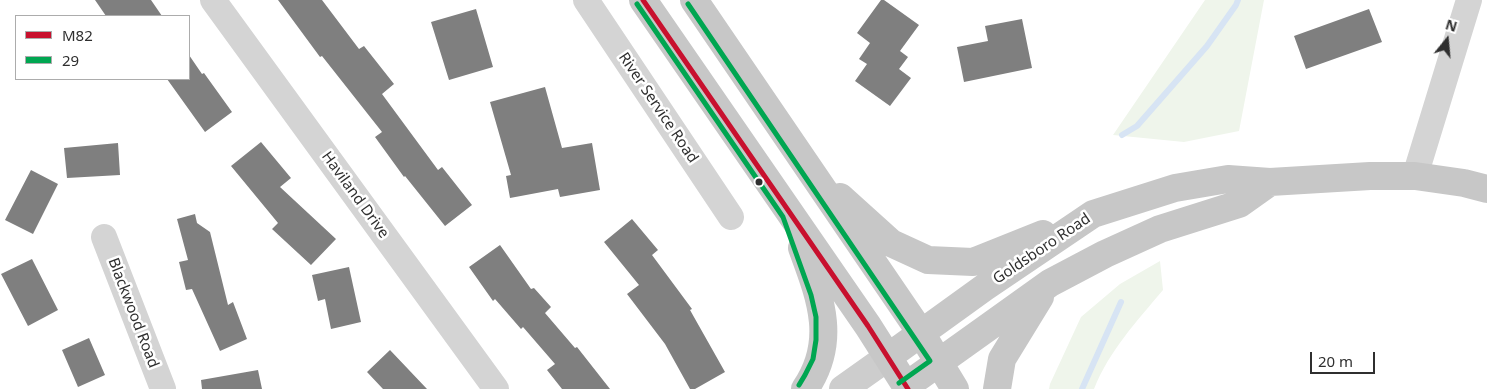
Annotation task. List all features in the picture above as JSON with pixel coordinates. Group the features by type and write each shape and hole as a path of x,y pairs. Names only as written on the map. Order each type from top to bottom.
{"main road":[{"path":"643,0 888,357 906,388 1050,283 1105,254 1160,229 1239,204 1270,182"},
{"path":"694,0 921,333 955,389"},
{"path":"771,112 838,194 891,243 928,260 973,262 1093,214"},
{"name":"Goldsboro Road","path":"843,389 1009,270 1093,214 1175,188 1228,179 1270,182 1370,176 1415,176 1464,183 1487,189"},
{"path":"790,214 818,294 823,316 824,341 820,361 805,389"},
{"path":"997,389 1002,359 1050,283"}],"street":[{"name":"Haviland Drive","path":"213,0 496,389"},
{"name":"River Service Road","path":"586,0 730,217"},
{"path":"1415,176 1469,0"},
{"name":"Blackwood Road","path":"104,237 163,389"}],"shaded area":[{"path":"1205,0 1264,0 1239,131 1184,142 1113,135"},
{"path":"1160,261 1163,290 1116,349 1107,362 1094,389 1049,389 1081,317 1120,284"}],"building":[{"path":"95,0 151,0 161,15 105,15"},
{"path":"278,0 322,0 359,49 364,46 394,84 382,94 438,170 442,167 472,205 445,226 404,177 375,137 382,132 322,56 320,57"},
{"path":"881,0 884,0 919,25 900,51 908,57 899,69 911,78 890,106 855,81 867,64 859,59 870,43 857,33"},
{"path":"476,9 493,67 449,80 431,22"},
{"path":"1369,9 1382,42 1306,69 1294,36"},
{"path":"1022,19 1032,68 964,82 957,47 988,41 985,26"},
{"path":"190,56 232,112 205,132 168,80 190,80"},
{"path":"545,87 562,148 592,143 600,190 560,197 558,189 510,198 506,176 511,175 490,102"},
{"path":"261,142 291,178 280,187 336,239 311,265 272,229 278,223 231,166"},
{"path":"118,143 120,175 67,178 64,148"},
{"path":"31,170 58,184 33,234 5,220"},
{"path":"195,214 197,223 210,232 228,305 233,302 247,339 220,351 192,289 186,290 179,262 188,260 177,219"},
{"path":"632,219 658,250 652,255 692,309 690,310 725,372 695,389 690,389 665,344 627,294 639,285 604,242"},
{"path":"500,245 531,289 534,288 551,307 545,313 575,348 577,347 610,389 562,389 547,370 555,364 523,327 521,329 495,299 493,301 469,267"},
{"path":"32,259 58,310 28,326 1,274"},
{"path":"349,267 361,322 331,329 325,299 318,301 312,275"},
{"path":"89,338 105,375 78,387 62,350"},
{"path":"390,350 427,389 383,389 367,372"},
{"path":"258,370 262,389 202,389 201,380"}],"waterway":[{"path":"1122,135 1137,126 1207,46 1238,0"},
{"path":"1082,389 1121,302"}],"transit line":[{"name":"M82","path":"643,0 868,326 908,389"},
{"name":"29","path":"637,4 783,217 811,295 816,317 816,340 813,359 799,385"},
{"name":"29","path":"688,4 930,361 899,383"}]}
